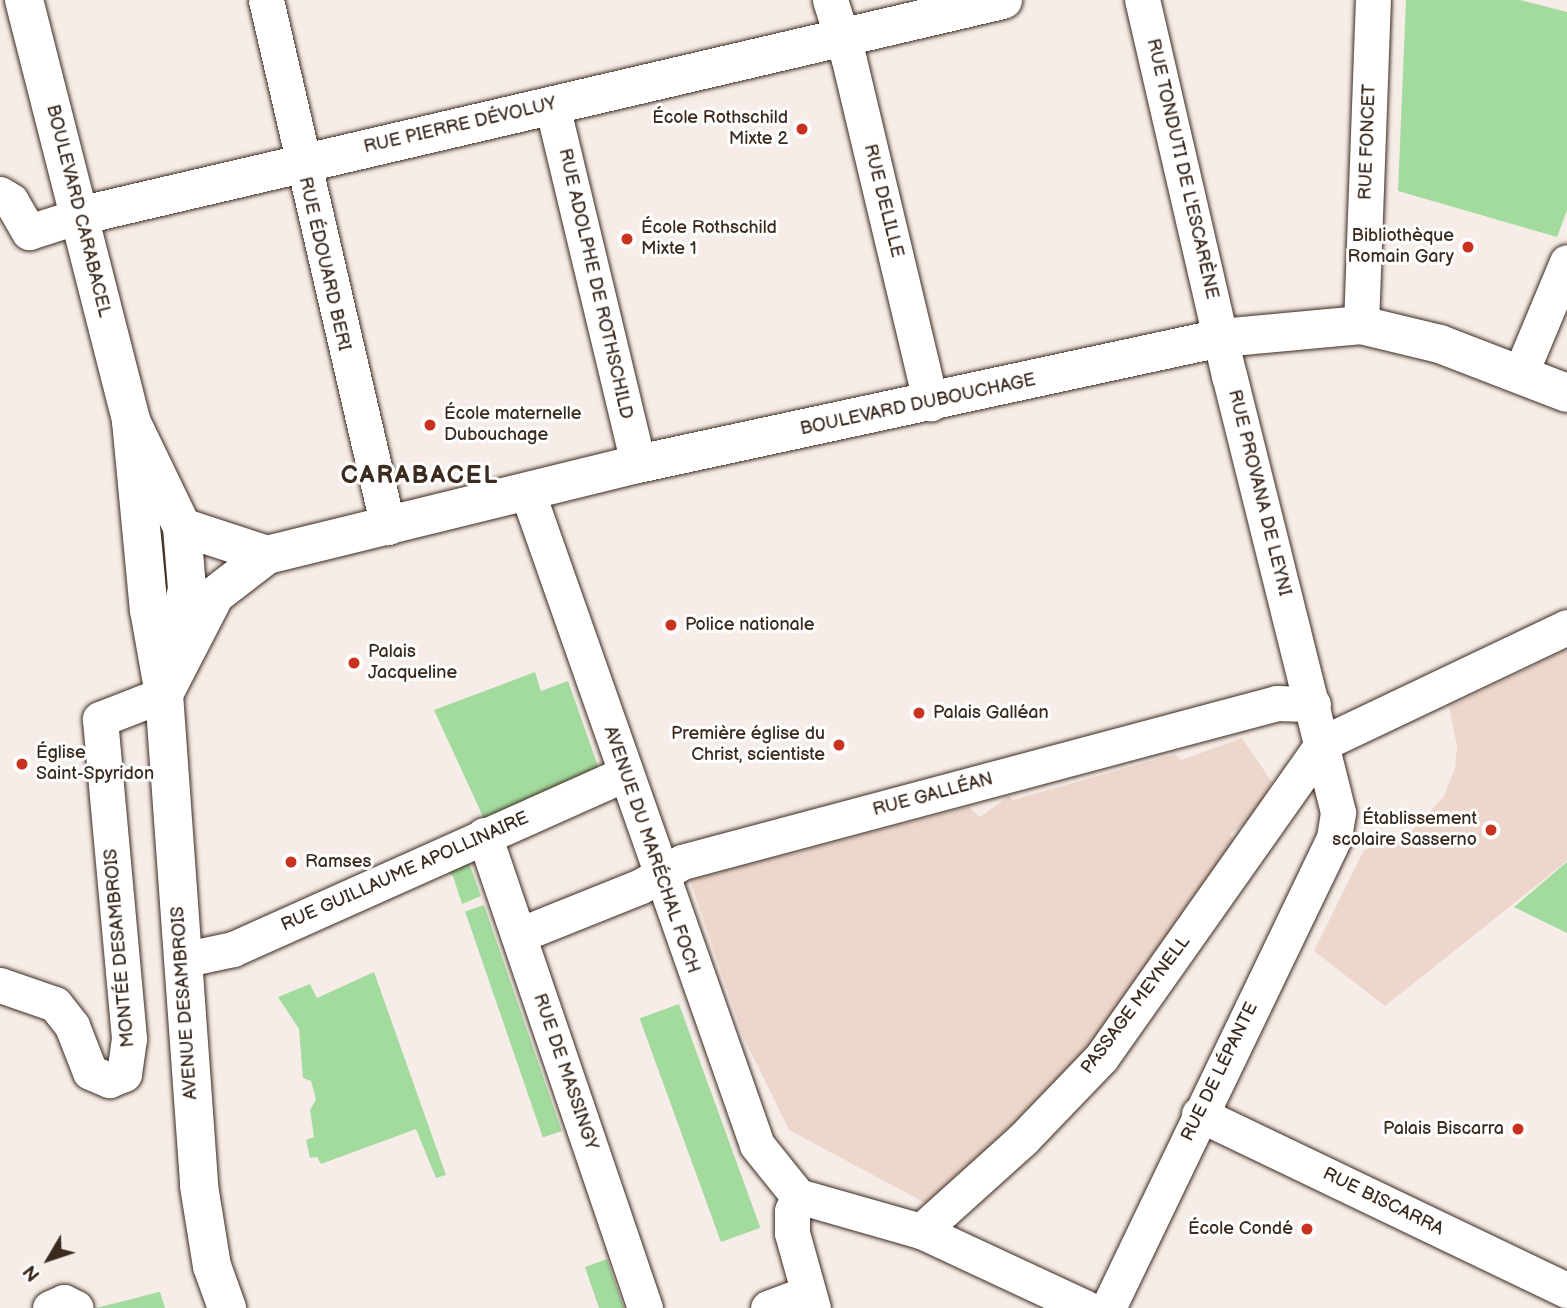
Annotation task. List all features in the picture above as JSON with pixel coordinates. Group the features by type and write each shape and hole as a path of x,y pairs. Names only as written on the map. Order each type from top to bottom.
{"main road":[{"name":"BOULEVARD CARABACEL","path":"24,0 131,421 149,610 164,694"},
{"name":"RUE PIERRE DÉVOLUY","path":"79,216 300,162 1003,0"},
{"name":"BOULEVARD DUBOUCHAGE","path":"164,694 200,618 228,582 267,555 638,464 932,403 1221,338 1362,325 1440,344 1521,372 1567,393"},
{"name":"BOULEVARD CARABACEL","path":"131,421 182,527 187,589 164,694"},
{"name":"BOULEVARD DUBOUCHAGE","path":"182,527 220,543 267,555"},
{"name":"AVENUE DESAMBROIS","path":"164,694 200,1186 212,1265 227,1308"}],"street":[{"name":"RUE ÉDOUARD BERI","path":"266,0 300,162 388,527"},
{"name":"RUE DELILLE","path":"830,0 932,403"},
{"name":"RUE TONDUTI DE L'ESCARÈNE","path":"1142,0 1221,338"},
{"name":"RUE FONCET","path":"1362,325 1373,0"},
{"name":"RUE ADOLPHE DE ROTHSCHILD","path":"552,104 638,464"},
{"path":"0,194 12,201 29,232 79,216"},
{"path":"1521,372 1567,262"},
{"name":"RUE PROVANA DE LEYNI","path":"1221,338 1323,743 1338,812 1334,838"},
{"name":"AVENUE DU MARÉCHAL FOCH","path":"527,491 744,1120 771,1166 798,1196"},
{"path":"1323,743 1444,688 1567,627"},
{"name":"MONTÉE DESAMBROIS","path":"0,985 55,1004 72,1026 90,1072 109,1080 124,1074 129,1038 100,719 164,694"},
{"name":"RUE GALLÉAN","path":"519,935 660,875 682,862 1277,703 1313,704"},
{"name":"PASSAGE MEYNELL","path":"921,1231 1023,1139 1101,1058 1323,743"},
{"name":"RUE GUILLAUME APOLLINAIRE","path":"182,960 233,949 625,774"},
{"name":"RUE DE MASSINGY","path":"484,835 645,1308"},
{"name":"RUE DE LÉPANTE","path":"1108,1308 1334,838"},
{"name":"RUE BISCARRA","path":"1199,1114 1567,1290"},
{"path":"768,1308 811,1301 790,1221 798,1196 921,1231 1086,1308"},
{"path":"50,1308 64,1302 76,1308"}],"shaded area":[{"name":"Établissement scolaire Sasserno","path":"1567,649 1567,861 1385,1006 1314,951 1364,850 1407,836 1444,796 1455,768 1457,746 1449,707"},
{"path":"1242,738 1272,782 1252,819 1230,834 1234,842 1184,909 1187,913 1107,1030 1028,1114 927,1204 789,1130 743,1036 690,880 969,807 980,817 1009,796 1013,800 1175,754 1181,760"}],"green space":[{"path":"1406,0 1520,0 1567,12 1567,210 1557,237 1398,191"},
{"path":"535,672 541,691 568,681 599,769 485,821 434,710"},
{"path":"1567,862 1567,933 1514,907"},
{"path":"469,863 481,896 462,904 453,876 446,872"},
{"path":"484,905 562,1131 543,1137 465,912"},
{"path":"374,972 446,1175 436,1178 416,1129 321,1164 317,1157 310,1158 306,1140 314,1137 310,1110 316,1099 311,1081 303,1078 299,1029 278,997 310,984 317,998"},
{"path":"679,1004 760,1228 721,1242 640,1018"},
{"path":"607,1259 624,1308 599,1308 585,1267"},
{"path":"159,1292 165,1308 96,1308"}],"place":[{"name":"École Rothschild Mixte 2","path":"802,129"},
{"name":"École Rothschild Mixte 1","path":"627,239"},
{"name":"Bibliothèque Romain Gary","path":"1468,247"},
{"name":"École maternelle Dubouchage","path":"430,425"},
{"name":"Police nationale","path":"671,625"},
{"name":"Palais Jacqueline","path":"354,663"},
{"name":"Palais Galléan","path":"919,713"},
{"name":"Première église du Christ, scientiste","path":"839,745"},
{"name":"Église Saint-Spyridon","path":"22,764"},
{"name":"Établissement scolaire Sasserno","path":"1491,830"},
{"name":"Ramses","path":"291,862"},
{"name":"Palais Biscarra","path":"1518,1129"},
{"name":"École Condé","path":"1307,1229"}],"district":[{"name":"CARABACEL","path":"420,476"}]}
